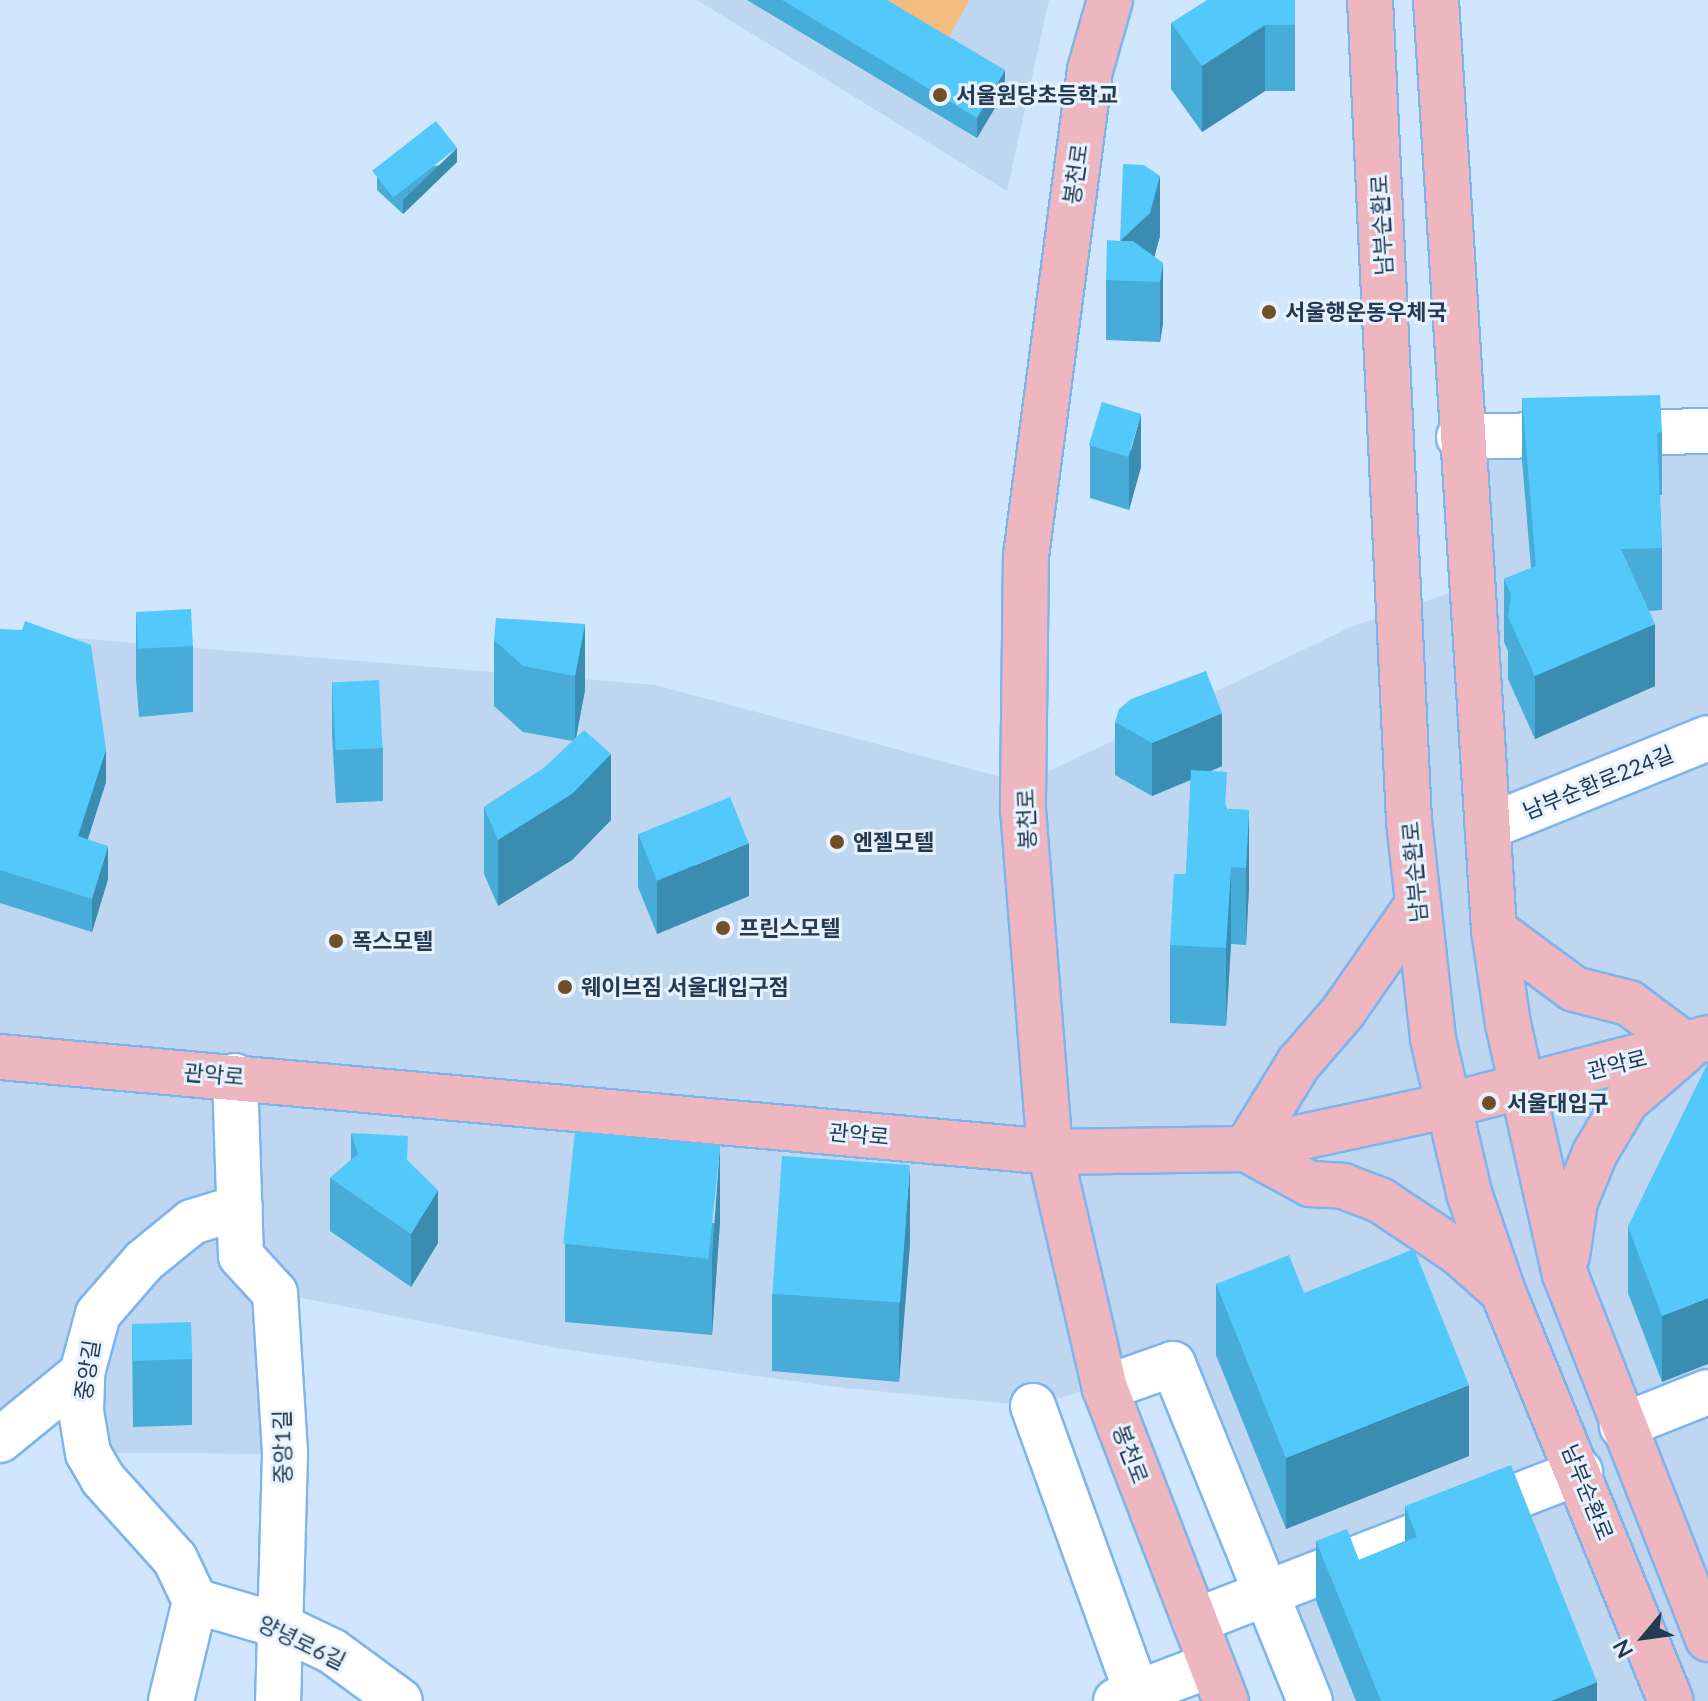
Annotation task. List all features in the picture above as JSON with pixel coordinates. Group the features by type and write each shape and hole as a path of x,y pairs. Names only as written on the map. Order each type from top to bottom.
{"main road":[{"name":"봉천로","path":"1110,0 1096,36 1085,99 1026,554 1023,809 1050,1152 1105,1388 1218,1683"},
{"name":"남부순환로","path":"1370,0 1416,907 1446,1106 1503,1292 1580,1472 1671,1701"},
{"path":"1436,0 1459,437 1494,930 1521,1088 1565,1274 1708,1639"},
{"path":"1416,907 1343,1012 1298,1064 1246,1149 1310,1184 1343,1186 1380,1200 1458,1252 1503,1292"},
{"path":"1494,930 1574,989 1629,1003 1698,1042 1626,1101 1595,1153 1575,1202 1565,1274"},
{"name":"관악로","path":"0,1057 1050,1152 1246,1149 1446,1106 1698,1042"}],"street":[{"path":"1459,437 1708,431"},
{"name":"남부순환로224길","path":"1488,827 1708,738"},
{"path":"235,1076 240,1207"},
{"name":"중앙길","path":"195,1601 175,1559 103,1479 88,1453 81,1411 82,1373 98,1314 144,1261 192,1222 240,1207"},
{"name":"중앙1길","path":"240,1207 241,1256 275,1293 285,1454 277,1625 278,1701"},
{"path":"1105,1388 1173,1364 1310,1701"},
{"path":"0,1440 82,1373"},
{"path":"1622,1426 1708,1392"},
{"path":"1033,1406 1131,1698 1218,1683"},
{"path":"1195,1621 1580,1472"},
{"path":"171,1701 195,1601"},
{"name":"양녕로6길","path":"195,1601 277,1625 332,1651 400,1701"}],"shaded area":[{"name":"서울원당초등학교","path":"697,0 1049,0 1007,191"},
{"path":"867,0 969,0 945,45"},
{"path":"1708,431 1708,1701 1310,1701 1173,1364 1033,1406 844,1388 562,1349 276,1293 285,1454 88,1453 81,1411 0,1440 0,632 655,685 1024,783 1353,626 1470,586 1459,437"}],"building":[{"path":"782,0 887,0 1005,70 977,118"},
{"path":"1207,0 1295,0 1295,25 1265,25 1202,66 1171,23"},
{"path":"436,121 457,148 393,198 372,171"},
{"path":"1123,164 1144,165 1160,176 1150,213 1120,241"},
{"path":"1107,240 1133,241 1163,263 1160,282 1106,280"},
{"path":"1660,395 1662,432 1657,433 1662,548 1621,549 1655,624 1535,676 1508,617 1511,594 1504,579 1536,566 1522,398"},
{"path":"1102,402 1141,414 1128,457 1089,445"},
{"path":"191,609 193,646 138,649 136,612"},
{"path":"496,618 585,624 575,676 523,666 494,640"},
{"path":"25,621 91,645 106,749 78,836 108,846 92,899 0,870 0,629 22,630"},
{"path":"1206,671 1222,713 1152,743 1115,722 1119,709 1131,699"},
{"path":"379,680 383,748 336,750 332,682"},
{"path":"584,730 611,754 572,794 498,840 484,807 544,768"},
{"path":"1191,770 1227,772 1225,809 1249,810 1246,868 1231,867 1226,948 1170,945 1174,874 1186,874"},
{"path":"730,797 749,843 657,880 638,834"},
{"path":"1708,1063 1708,1298 1662,1316 1628,1227"},
{"path":"575,1131 720,1146 708,1259 563,1243"},
{"path":"351,1133 408,1136 407,1160 438,1190 411,1234 330,1178 358,1154"},
{"path":"782,1156 910,1165 900,1303 772,1294"},
{"path":"1414,1249 1469,1385 1286,1458 1216,1284 1289,1255 1304,1293"},
{"path":"191,1322 192,1359 133,1361 132,1324"},
{"path":"1511,1465 1597,1682 1551,1701 1381,1701 1316,1541 1347,1529 1359,1560 1417,1537 1405,1506"}],"place":[{"name":"서울원당초등학교","path":"940,95"},
{"name":"서울행운동우체국","path":"1269,312"},
{"name":"엔젤모텔","path":"837,842"},
{"name":"프린스모텔","path":"723,928"},
{"name":"폭스모텔","path":"336,941"},
{"name":"웨이브짐 서울대입구점","path":"565,987"},
{"name":"서울대입구","path":"1489,1103"}]}
